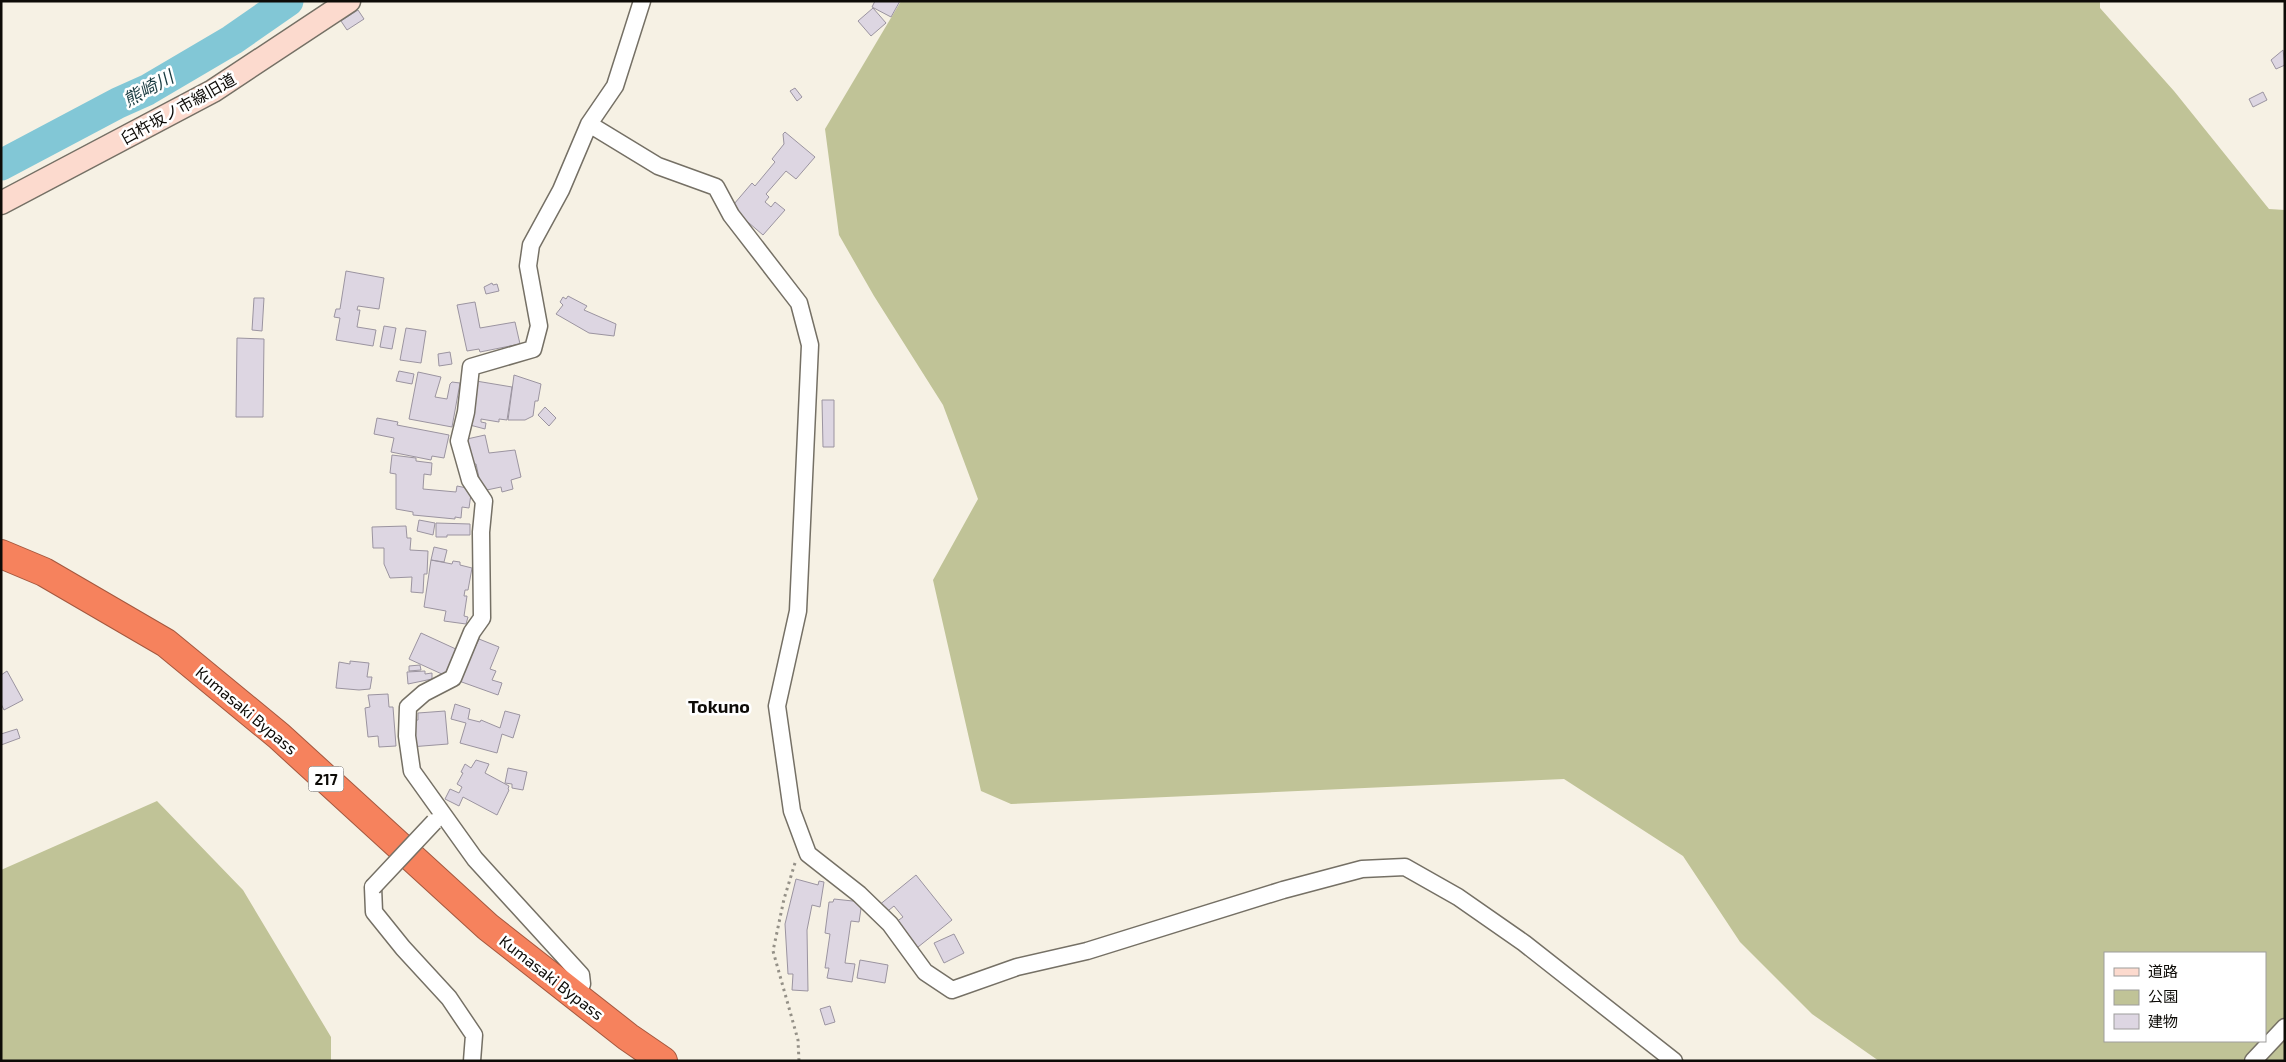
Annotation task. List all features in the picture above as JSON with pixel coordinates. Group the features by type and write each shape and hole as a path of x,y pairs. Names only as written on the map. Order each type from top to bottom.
{"highway":[{"name":"Kumasaki Bypass","path":"1,554 44,572 166,643 279,736 488,926 628,1037 663,1061"}],"street":[{"name":"臼杵坂ノ市線旧道","path":"1,203 213,91 349,1"},
{"path":"576,996 582,984 581,975 480,866 439,817 412,771 407,736 408,707 424,693 453,678 472,632 482,618 481,532 484,501 470,480 459,441 466,412 471,367 533,349 539,326 528,266 532,245 560,190 589,124 615,86 642,1"},
{"path":"589,124 658,166 716,187 731,215 799,302 810,344 798,611 777,706 792,811 808,854 859,894 890,924 925,972 952,990 1017,967 1087,951 1283,890 1362,869 1406,866 1458,896 1524,943 1674,1061"},
{"path":"439,817 373,888 374,912 403,948 449,998 474,1035 472,1061"},
{"path":"2253,1061 2285,1027"}],"path":[{"path":"799,1061 798,1040 773,951 794,864 808,854"}],"green space":[{"path":"901,1 2100,1 2100,8 2174,91 2269,209 2285,210 2285,1061 1879,1061 1812,1014 1740,942 1683,856 1564,779 1011,804 981,791 933,580 978,499 943,405 874,296 839,235 825,129"},
{"path":"157,801 243,890 331,1037 331,1061 1,1061 1,870"}],"building":[{"path":"875,1 900,1 891,17 872,7"},
{"path":"873,8 886,23 871,36 858,21"},
{"path":"358,10 364,19 347,30 341,21"},
{"path":"2283,50 2285,65 2276,69 2271,60"},
{"path":"795,88 802,97 797,101 790,91"},
{"path":"2263,92 2267,100 2253,107 2249,99"},
{"path":"785,132 815,157 796,179 786,171 766,194 769,197 765,202 771,207 775,202 785,210 763,235 735,211 734,204 752,183 755,186 775,162 772,159 784,144 783,134"},
{"path":"346,271 384,278 379,309 358,306 357,310 360,310 357,327 376,330 373,346 336,340 340,318 334,317 336,309 340,309"},
{"path":"492,283 493,285 497,284 499,291 486,294 484,287"},
{"path":"568,296 587,306 584,310 616,324 614,336 589,333 556,314 563,305 560,302 563,297 566,299"},
{"path":"254,298 264,298 262,331 252,330"},
{"path":"475,302 480,328 515,322 520,344 480,352 479,349 467,351 457,305"},
{"path":"384,326 396,328 392,349 380,347"},
{"path":"406,328 426,331 421,363 400,360"},
{"path":"237,338 264,339 263,417 236,417"},
{"path":"450,352 452,364 439,366 438,354"},
{"path":"399,371 414,374 412,384 396,381"},
{"path":"418,372 441,377 435,397 447,399 450,384 452,382 460,383 452,427 409,419"},
{"path":"514,375 541,384 538,401 535,401 533,416 525,420 508,420"},
{"path":"476,381 512,387 507,420 499,419 499,422 481,419 481,422 486,423 485,429 466,424"},
{"path":"822,400 834,400 834,447 823,447"},
{"path":"545,407 556,418 549,426 538,415"},
{"path":"377,418 398,422 397,425 449,435 444,458 432,456 431,460 391,452 394,438 374,434"},
{"path":"485,435 489,453 515,450 521,477 511,480 513,489 502,492 501,487 482,491 476,464 473,464 467,439"},
{"path":"392,455 416,458 416,461 432,463 431,475 424,474 423,489 456,492 457,486 467,488 471,494 469,508 462,507 461,518 455,517 455,519 413,515 413,512 396,509 396,474 390,473"},
{"path":"419,520 435,523 433,535 417,531"},
{"path":"436,523 470,524 470,535 436,537"},
{"path":"406,526 407,538 411,538 410,550 428,551 427,574 424,574 423,593 411,592 412,577 390,578 384,564 384,548 373,548 372,527"},
{"path":"434,547 447,550 444,562 431,560"},
{"path":"431,560 452,564 453,561 460,562 460,565 472,568 468,590 465,590 464,596 467,596 464,616 468,617 466,624 444,621 446,611 424,607"},
{"path":"421,633 458,650 448,675 444,675 409,659"},
{"path":"479,639 499,647 490,669 496,671 492,680 502,683 498,695 459,681"},
{"path":"350,661 369,663 367,677 372,677 370,689 336,688 339,662 350,664"},
{"path":"420,665 421,670 409,671 409,666"},
{"path":"7,671 23,700 4,710 1,704 1,675"},
{"path":"425,671 425,674 432,673 432,679 408,684 407,672"},
{"path":"388,694 389,707 393,707 396,746 379,747 378,736 368,737 365,708 370,707 368,695"},
{"path":"455,704 470,709 468,719 480,722 481,720 500,728 505,711 520,715 513,738 502,734 497,753 460,743 466,723 451,719"},
{"path":"445,711 448,744 410,747 408,721 418,720 418,713"},
{"path":"17,729 20,738 1,745 1,734"},
{"path":"476,760 489,764 485,773 509,786 509,790 497,815 463,797 459,806 445,799 450,789 459,793 462,787 457,784 465,764 471,768"},
{"path":"508,768 527,772 523,790 512,788 512,784 505,783"},
{"path":"916,875 952,920 913,951 892,925 903,917 894,906 884,914 878,906"},
{"path":"796,879 818,885 819,881 824,882 820,907 812,905 807,930 808,991 792,990 793,974 788,974 785,924"},
{"path":"834,899 862,902 859,922 851,921 845,963 855,964 852,982 827,978 829,968 825,968 830,934 825,933 829,902 833,902"},
{"path":"954,934 964,953 944,963 934,943"},
{"path":"860,960 888,965 885,983 857,978"},
{"path":"830,1006 835,1022 825,1025 820,1009"}],"waterway":[{"name":"熊崎川","path":"1,165 118,103 147,90 232,40 288,1"}],"district":[{"name":"Tokuno","path":"719,706"}]}
